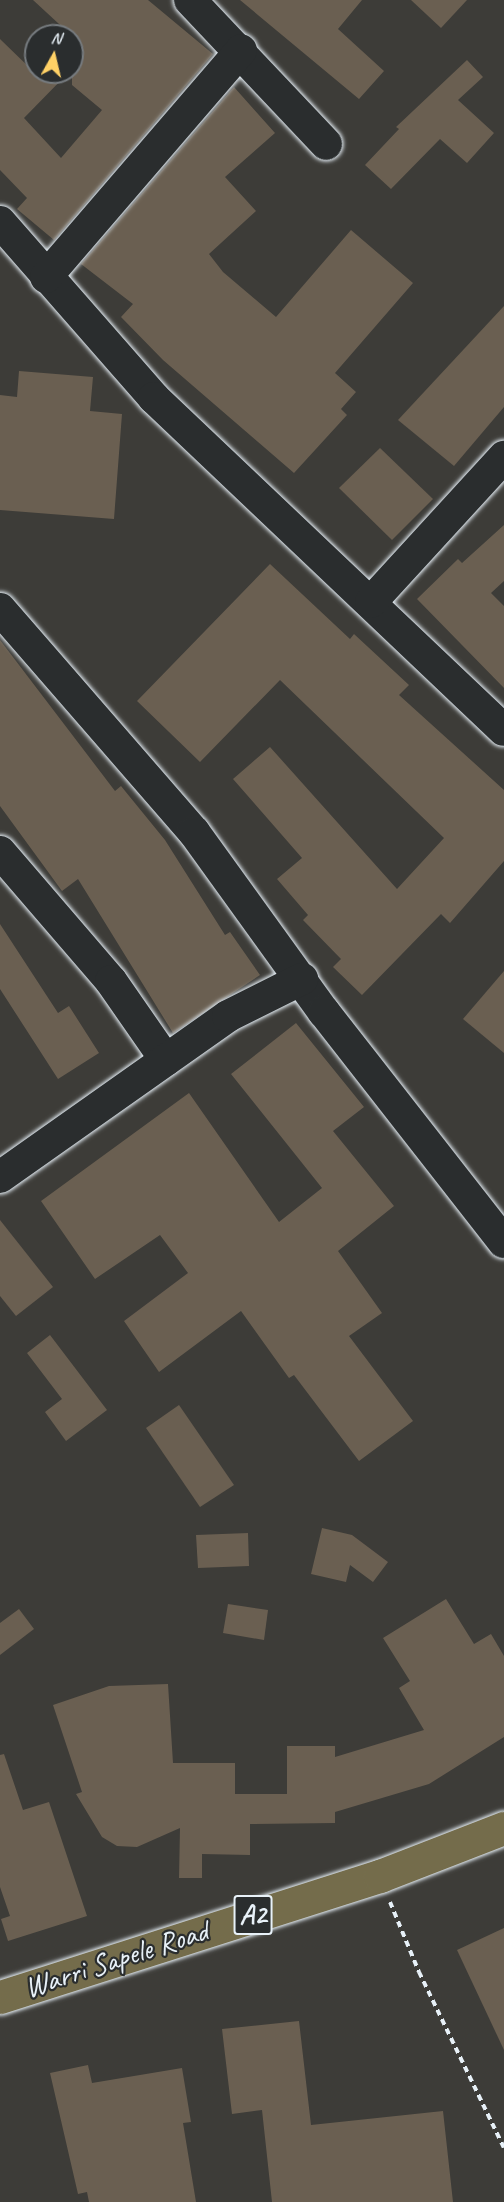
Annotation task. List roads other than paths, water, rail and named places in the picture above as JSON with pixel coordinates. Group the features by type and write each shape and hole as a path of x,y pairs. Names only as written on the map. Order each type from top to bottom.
{"highway":[{"name":"Warri Sapele Road","path":"0,1997 380,1876 504,1828"}],"street":[{"path":"190,0 242,50 326,144"},
{"path":"46,277 242,50"},
{"path":"0,222 154,398 372,602 504,730"},
{"path":"372,602 504,457"},
{"path":"0,609 194,831 302,979 504,1242"},
{"path":"0,852 111,981 166,1060"},
{"path":"0,1177 228,1016 302,979"}]}
